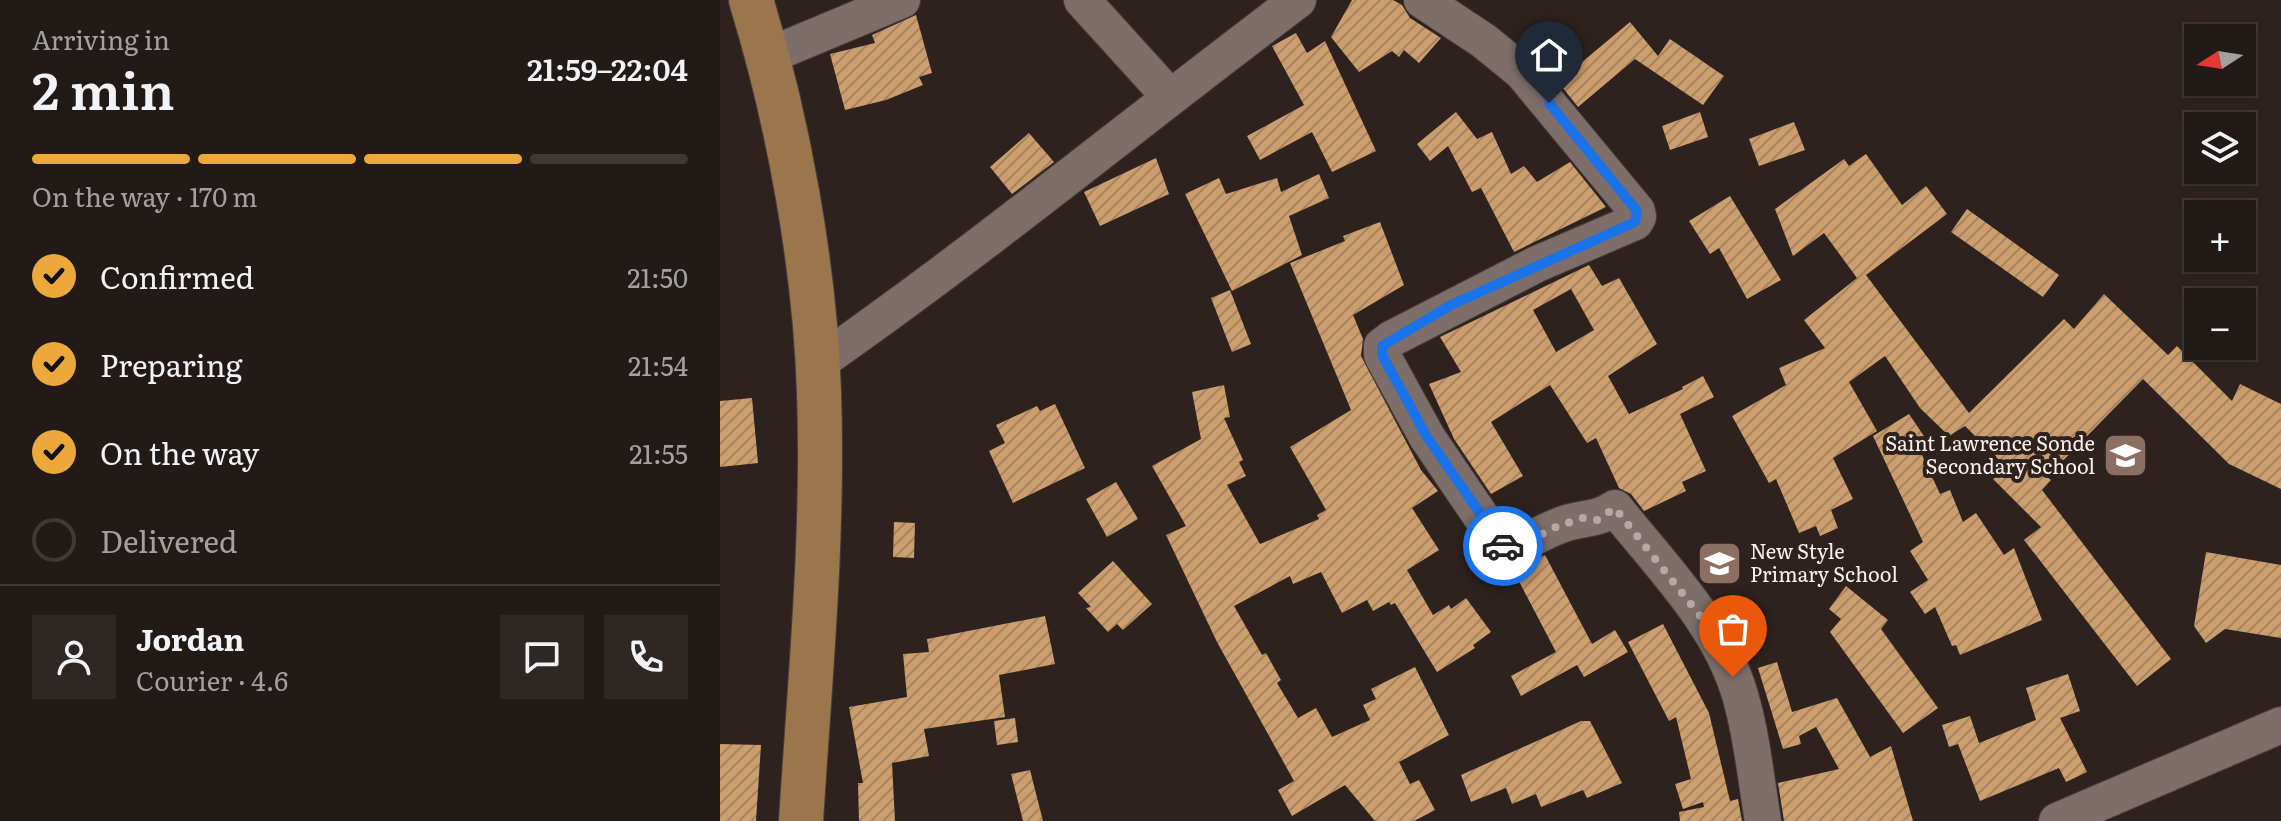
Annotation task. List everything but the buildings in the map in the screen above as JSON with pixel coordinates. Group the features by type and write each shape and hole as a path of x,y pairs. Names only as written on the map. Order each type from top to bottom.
{"main road":[{"path":"751,0 768,56 805,254 817,364 820,517 801,821"}],"street":[{"path":"768,56 902,0"},
{"path":"1082,0 1170,97"},
{"path":"817,364 968,255 1298,0"},
{"path":"1422,0 1484,41 1529,79 1637,211 1638,217 1635,222 1451,305 1391,339 1382,346 1382,355 1427,437 1499,543 1506,548 1514,548 1583,518 1597,520 1615,508 1712,631 1726,659 1740,695 1763,821"},
{"path":"2057,821 2281,725"}],"way so far":[{"path":"1503,546 1514,548 1558,526 1583,518 1597,520 1615,508 1712,631 1733,677"}],"place":[{"name":"Saint Lawrence Sonde Secondary School","path":"2126,455"},
{"name":"New Style Primary School","path":"1719,564"}],"route":[{"path":"1503,546 1427,437 1382,355 1382,346 1451,305 1635,222 1637,211 1549,103"}]}
